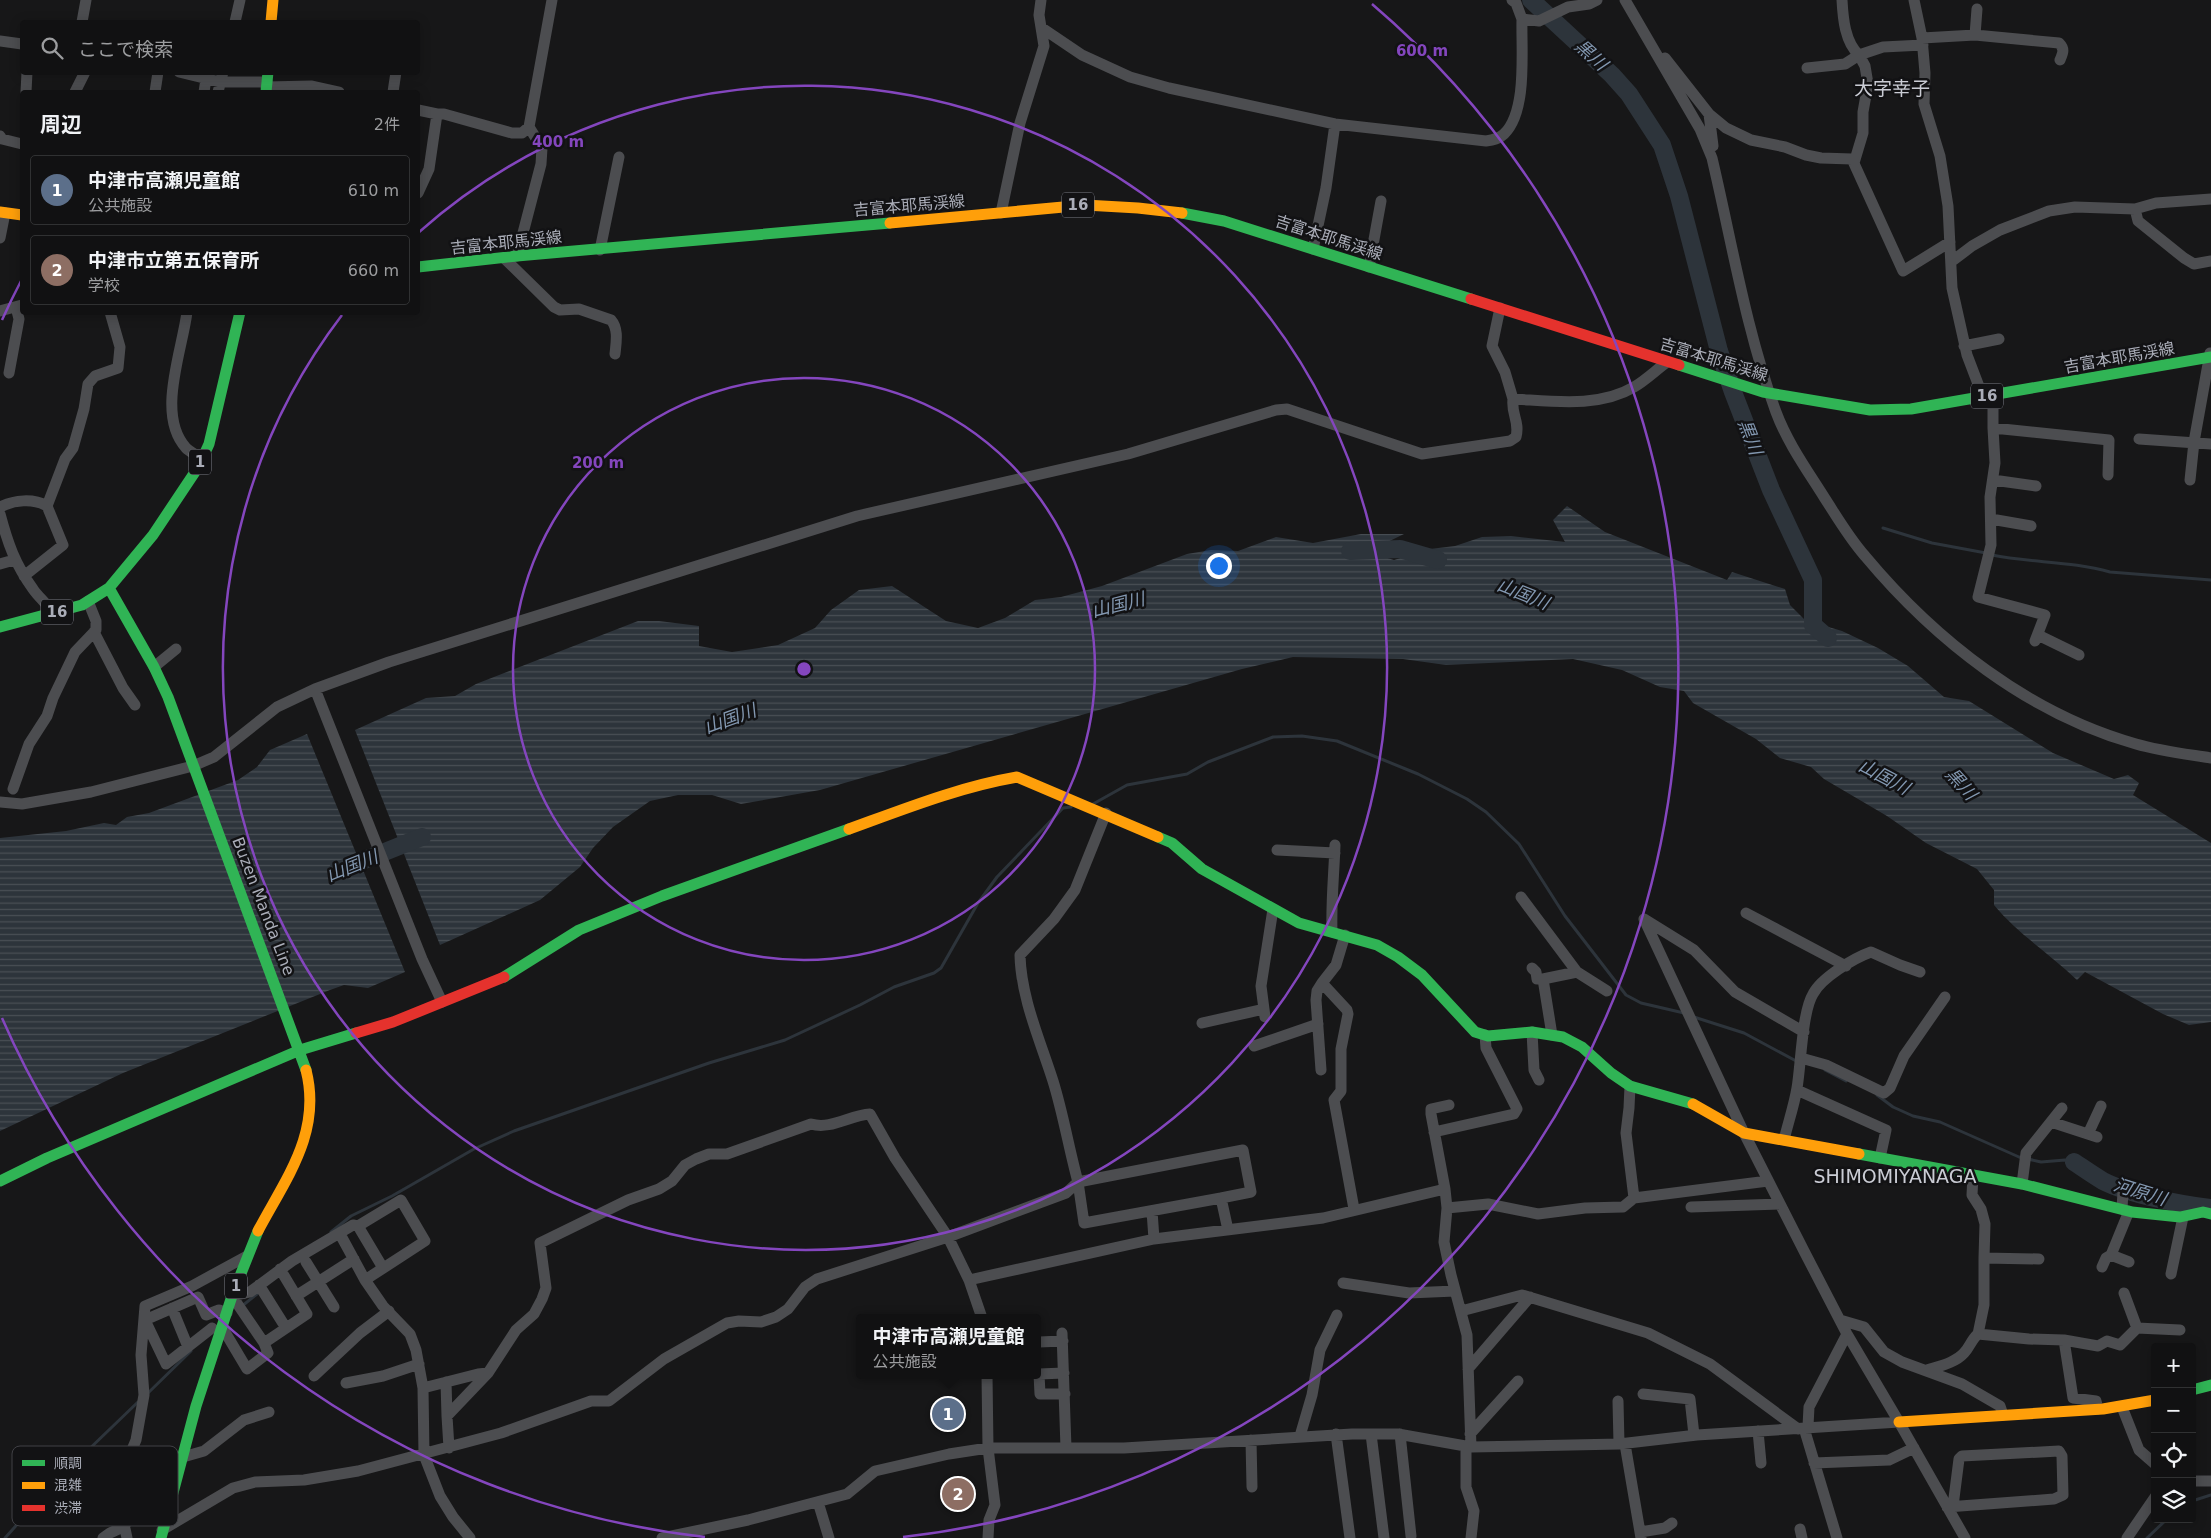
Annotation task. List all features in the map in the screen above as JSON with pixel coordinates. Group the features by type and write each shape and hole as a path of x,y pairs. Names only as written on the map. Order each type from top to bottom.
{"main road":[{"path":"271,20 273,0"},
{"name":"吉富本耶馬渓線","path":"420,267 518,256 1085,205 1167,209 1224,221 1767,393 1870,410 1911,409 2210,354"},
{"path":"2,212 20,215"},
{"name":"1","path":"109,588 153,535 202,459 209,444 239,315"},
{"name":"16","path":"0,627 82,605 109,588"},
{"name":"Buzen Manda Line","path":"109,588 154,667 168,696 298,1045 306,1072 311,1100 309,1125 304,1144 280,1186 248,1256 227,1313 217,1327 218,1341 196,1406 178,1474"},
{"path":"0,1181 298,1045 393,1022 499,980 579,930 662,896 933,799 999,780 1017,777 1172,843 1202,869 1299,923 1377,945 1398,956 1422,975 1475,1032 1485,1035 1532,1032 1563,1037 1582,1047 1611,1073 1630,1086 1687,1101 1744,1133 2022,1184 2125,1210 2183,1216 2203,1212 2211,1214"},
{"path":"2196,1389 2211,1385"},
{"path":"1899,1422 2098,1409 2151,1401"}],"street":[{"path":"82,20 86,0"},
{"path":"235,20 240,0"},
{"path":"420,110 444,114 522,133 528,127 552,0"},
{"path":"1002,213 1020,123 1044,46 1038,14 1041,0"},
{"path":"1042,28 1082,56 1130,78 1224,101 1335,124 1486,141 1496,139 1508,130 1517,108 1521,77 1522,18 1516,3 1512,0"},
{"path":"1522,18 1540,21 1568,7 1589,4 1597,0"},
{"path":"1624,0 1700,129 1708,149 1767,393 1804,465 1864,556 1942,635 1976,663 2016,690 2077,722 2135,744 2211,758"},
{"path":"1842,0 1844,21 1853,49 1865,66 1868,84 1863,112 1863,132 1854,164"},
{"path":"1914,0 1923,42 1924,104 1940,156 1948,206 1952,288 1964,346 1988,396 1993,428 1995,463 1990,519 1991,545 1978,597 2045,615 2036,638 2079,655"},
{"path":"1975,35 1977,8"},
{"path":"1807,68 1845,64 1859,56 1883,47 1975,35 2059,43 2063,53 2060,60"},
{"path":"0,41 20,46"},
{"path":"1660,59 1664,58 1674,67 1709,114 1726,128 1751,140 1785,147 1806,155 1821,158 1852,159 1903,271 1950,242"},
{"path":"26,90 27,75"},
{"path":"76,90 84,75"},
{"path":"155,90 158,75"},
{"path":"191,75 220,82 312,86 330,90"},
{"path":"393,90 396,75"},
{"path":"204,90 206,79"},
{"path":"420,189 429,169 437,114"},
{"path":"1708,149 1713,146 1709,114"},
{"path":"1313,248 1326,188 1335,124"},
{"path":"518,256 541,164 542,148 528,127"},
{"path":"0,136 20,143"},
{"path":"600,250 619,157"},
{"path":"1952,262 1972,246 2000,230 2049,211 2075,207 2135,209 2156,203 2211,198"},
{"path":"1369,266 1380,201"},
{"path":"2135,209 2138,221 2184,258 2194,264 2211,261"},
{"path":"0,238 2,212"},
{"path":"504,258 554,307 560,310 579,309 611,320 615,324 616,332 615,354"},
{"path":"0,311 19,306 20,319 9,373"},
{"path":"0,802 22,804 91,792 195,769 214,757 277,707 317,694 390,662 533,619 857,516 1128,454 1276,410 1287,409 1422,454 1510,441 1516,437 1519,426 1512,408 1513,399 1505,372 1492,346 1500,308"},
{"path":"47,506 65,459 73,448 84,408 88,384 95,376 118,368 120,347 111,315"},
{"path":"187,315 172,393 172,408 174,424 179,438 187,449 202,459"},
{"path":"1964,346 1999,339"},
{"path":"2190,480 2194,442 2210,354"},
{"path":"1513,399 1556,402 1612,397 1633,388 1667,362"},
{"path":"1993,428 2109,440 2108,474"},
{"path":"2139,439 2171,443 2194,442 2211,444"},
{"path":"1992,480 2036,486"},
{"path":"0,507 10,502 38,502 47,506 64,545 24,576"},
{"path":"0,514 14,560 33,591 48,606 52,613"},
{"path":"1990,519 2031,526"},
{"path":"0,564 14,560"},
{"path":"13,789 29,744 47,716 53,698 75,652 94,632 96,622 88,601"},
{"path":"94,632 123,688 135,705"},
{"path":"154,667 176,649"},
{"path":"317,694 422,959 442,1002"},
{"path":"178,1523 233,1488 255,1482 322,1477 358,1471 501,1433 591,1401 609,1402 664,1360 726,1323 739,1321 761,1322 776,1318 788,1309 805,1287 817,1279 948,1237 1066,1193 1078,1182 1242,1150 1251,1192 1084,1223 1078,1182 1054,1082 1040,1043 1020,973 1020,955 1054,920 1075,890 1106,814"},
{"path":"1278,850 1335,849 1334,884 1331,900 1332,932"},
{"path":"1521,897 1577,972 1607,992"},
{"path":"1202,1023 1264,1013 1260,986 1273,909"},
{"path":"1746,913 1846,966"},
{"path":"1804,1032 1735,992 1694,950 1644,919 1744,1133 1847,1334 1950,1507 1965,1538"},
{"path":"1321,1070 1317,991 1336,965 1345,935"},
{"path":"1784,1140 1797,1090 1804,1032 1811,996 1818,984 1861,955 1871,952 1920,972"},
{"path":"1532,968 1536,972 1538,979 1577,972"},
{"path":"1543,979 1552,1035"},
{"path":"1322,983 1348,1014 1341,1048 1341,1091 1334,1100 1354,1209"},
{"path":"1801,1058 1826,1065 1884,1093 1890,1088 1904,1056 1945,997"},
{"path":"1254,1046 1318,1024"},
{"path":"1532,1032 1534,1070 1539,1080"},
{"path":"1434,1132 1514,1114 1517,1109 1486,1048 1485,1035"},
{"path":"1630,1086 1626,1133 1634,1198"},
{"path":"1797,1090 1886,1130 1880,1158"},
{"path":"1449,1105 1431,1109 1447,1208 1444,1242 1467,1335 1470,1434 1466,1487 1474,1511 1471,1538"},
{"path":"2051,1122 2092,1136 2101,1106"},
{"path":"2022,1184 2026,1154 2062,1108"},
{"path":"448,1416 488,1374 516,1330 534,1314 542,1299 546,1288 540,1243 628,1200 659,1189 672,1181 685,1165 696,1159 710,1154 727,1154 811,1124 821,1127 861,1114 870,1114 895,1158 948,1237 969,1280 981,1314"},
{"path":"1973,1175 1972,1195 1981,1209 1985,1224 1984,1305 1978,1334"},
{"path":"1447,1208 1488,1204 1538,1214 1585,1208 1623,1207 1634,1198 1768,1181"},
{"path":"969,1280 1154,1239 1323,1218 1354,1209 1445,1189"},
{"path":"2102,1267 2106,1258 2111,1255 2125,1210 2123,1191"},
{"path":"1221,1198 1228,1230"},
{"path":"145,1320 198,1297 206,1315 247,1368 268,1353 264,1343 232,1296 250,1292 280,1269 353,1225 358,1226 401,1200 425,1241 365,1280"},
{"path":"1692,1207 1780,1204"},
{"path":"1152,1211 1154,1239"},
{"path":"2171,1274 2183,1216"},
{"path":"358,1226 383,1268"},
{"path":"340,1234 365,1280 410,1334 419,1364 423,1388 424,1455 440,1496 453,1517 470,1538"},
{"path":"2111,1255 2129,1262"},
{"path":"134,1446 144,1395 141,1355 145,1306 192,1286 248,1256"},
{"path":"1984,1258 2039,1259"},
{"path":"296,1296 354,1259"},
{"path":"306,1262 334,1307"},
{"path":"264,1343 307,1314 280,1269"},
{"path":"1343,1282 1408,1293 1455,1291"},
{"path":"259,1285 286,1328"},
{"path":"2124,1292 2137,1328"},
{"path":"1461,1312 1522,1295 1648,1333 1710,1364 1803,1428"},
{"path":"1468,1369 1530,1297"},
{"path":"172,1308 188,1347"},
{"path":"206,1315 218,1310 227,1313"},
{"path":"314,1376 360,1333 389,1311"},
{"path":"1300,1436 1312,1395 1320,1350 1337,1315"},
{"path":"145,1320 166,1364 217,1327"},
{"path":"1840,1320 1864,1327 1884,1352 1902,1362 1962,1384 2000,1406 2004,1415"},
{"path":"1927,1370 1959,1358 1965,1352 1972,1338 1978,1334 2029,1340 2064,1340 2098,1346 2107,1341 2120,1345 2137,1328 2180,1330"},
{"path":"1837,1538 1803,1428 1809,1407 1847,1334"},
{"path":"1041,1342 1062,1337 1066,1448"},
{"path":"2064,1340 2073,1398 2096,1401 2098,1409"},
{"path":"346,1383 383,1376 419,1364"},
{"path":"1041,1374 1064,1373"},
{"path":"423,1388 478,1374 488,1374"},
{"path":"987,1379 988,1448 995,1505 989,1520 988,1538"},
{"path":"1039,1379 1040,1394 1065,1394"},
{"path":"1470,1434 1518,1381"},
{"path":"446,1382 449,1448"},
{"path":"1644,1394 1690,1399 1694,1435"},
{"path":"1618,1401 1622,1444 1640,1535 1665,1528 1672,1523"},
{"path":"2122,1406 2139,1450 2151,1460"},
{"path":"183,1457 204,1450 244,1420 269,1412"},
{"path":"662,1538 675,1537 748,1520 847,1494 875,1471 948,1454 988,1448 1124,1448 1336,1434 1400,1434 1468,1447 1622,1444 1694,1435 1899,1422"},
{"path":"1758,1431 1761,1463"},
{"path":"1336,1434 1350,1538"},
{"path":"1371,1434 1384,1538"},
{"path":"1400,1434 1411,1536"},
{"path":"1251,1440 1252,1487"},
{"path":"1814,1463 1889,1460 1914,1448"},
{"path":"2059,1451 2062,1456 2063,1496 2054,1499 1950,1507 1959,1459 1962,1456 2059,1451"},
{"path":"2196,1481 2211,1481"},
{"path":"818,1502 829,1538"},
{"path":"2127,1538 2151,1503"},
{"path":"103,1538 125,1526 127,1538"},
{"path":"161,1534 174,1526"}],"water":[{"path":"1567,506 1605,532 1727,580 1732,572 1785,589 1790,605 1805,620 1842,631 1878,648 1908,666 1944,697 1969,701 2053,753 2114,779 2128,775 2139,783 2133,795 2211,843 2211,1022 2189,1025 2163,1014 2085,972 2077,980 2003,915 1994,905 1994,890 1977,869 1926,843 1887,816 1824,779 1811,767 1780,758 1756,739 1693,703 1684,691 1660,687 1622,670 1573,659 1446,665 1403,659 1293,657 1242,669 820,790 741,804 712,795 678,795 650,801 613,827 593,848 580,867 540,900 440,945 355,730 426,698 455,696 476,684 638,621 659,621 699,626 699,646 732,652 778,645 815,628 831,610 859,590 892,586 946,621 978,628 1005,618 1035,600 1061,597 1102,586 1187,554 1211,550 1238,551 1276,537 1313,543 1361,534 1404,534 1367,552 1394,560 1430,549 1455,546 1482,537 1511,536 1565,542 1553,520"},
{"path":"307,734 405,972 368,988 344,985 330,990 123,1073 0,1131 0,838 66,831 104,823 116,825 127,817 149,813 238,780 257,767 270,750"}],"waterway":[{"name":"黒川","path":"1531,0 1612,75 1629,94 1662,145 1679,196 1719,351 1771,490 1813,580 1813,625 1828,638"},
{"path":"1883,528 1932,543 1986,553"},
{"name":"山国川","path":"1350,551 1400,549 1438,560"},
{"path":"1992,555 2096,568 2110,572 2211,580"},
{"path":"1093,804 1127,785 1187,774 1208,762 1273,737 1302,736 1337,741 1418,774 1467,799 1486,812 1519,844 1565,916 1626,995 1641,1003 1684,1013"},
{"path":"331,1232 351,1216 392,1196 474,1149 514,1131 709,1063 785,1040 894,987 934,973 941,968 978,903 997,877 1063,808 1071,807"},
{"name":"山国川","path":"337,871 422,837"},
{"path":"1694,1017 1744,1033 1798,1062"},
{"path":"1825,1070 1846,1081"},
{"path":"1877,1095 1893,1107 1913,1116 1940,1122 2019,1157 2041,1162 2065,1160 2074,1162"},
{"name":"河原川","path":"2074,1162 2114,1186 2171,1202 2211,1208"},
{"path":"242,1306 257,1294"},
{"path":"147,1394 191,1351"},
{"path":"92,1446 138,1402"},
{"path":"2196,1500 2211,1495"},
{"path":"2147,1538 2163,1523"},
{"path":"5,1538 16,1526"}],"traffic: fast":[{"path":"266,90 268,75"},
{"path":"1182,213 1224,221 1471,299"},
{"path":"420,267 517,256 890,223"},
{"path":"0,627 82,605 109,588 153,535 199,466 209,444 239,315"},
{"path":"1679,365 1763,392 1870,410 1911,409 2211,357"},
{"path":"109,588 154,667 168,697 306,1070"},
{"path":"504,977 579,930 662,896 849,829"},
{"path":"1158,837 1172,843 1202,869 1299,923 1377,945 1398,957 1422,975 1475,1032 1488,1036 1532,1032 1563,1037 1582,1047 1611,1073 1630,1086 1693,1104"},
{"path":"0,1181 47,1158 300,1050 356,1033"},
{"path":"1859,1154 2022,1184 2132,1212 2180,1217 2203,1212 2211,1214"},
{"path":"178,1474 196,1406 232,1296 258,1231"},
{"path":"2196,1389 2211,1385"},
{"path":"161,1538 164,1526"}],"traffic: slow":[{"path":"271,20 273,0"},
{"path":"890,223 1085,205 1182,213"},
{"path":"0,212 20,215"},
{"path":"849,829 911,806 995,781 1017,777 1158,837"},
{"path":"258,1231 290,1173 305,1135 310,1093 306,1070"},
{"path":"1693,1104 1744,1133 1859,1154"},
{"path":"1899,1422 2103,1409 2151,1401"}],"traffic: jam":[{"path":"1471,299 1679,365"},
{"path":"356,1033 393,1022 504,977"}],"place":[{"name":"中津市高瀬児童館","path":"948,1414"},
{"name":"中津市立第五保育所","path":"958,1494"}],"district":[{"name":"大字幸子","path":"1892,88"},
{"name":"SHIMOMIYANAGA","path":"1895,1176"}]}
